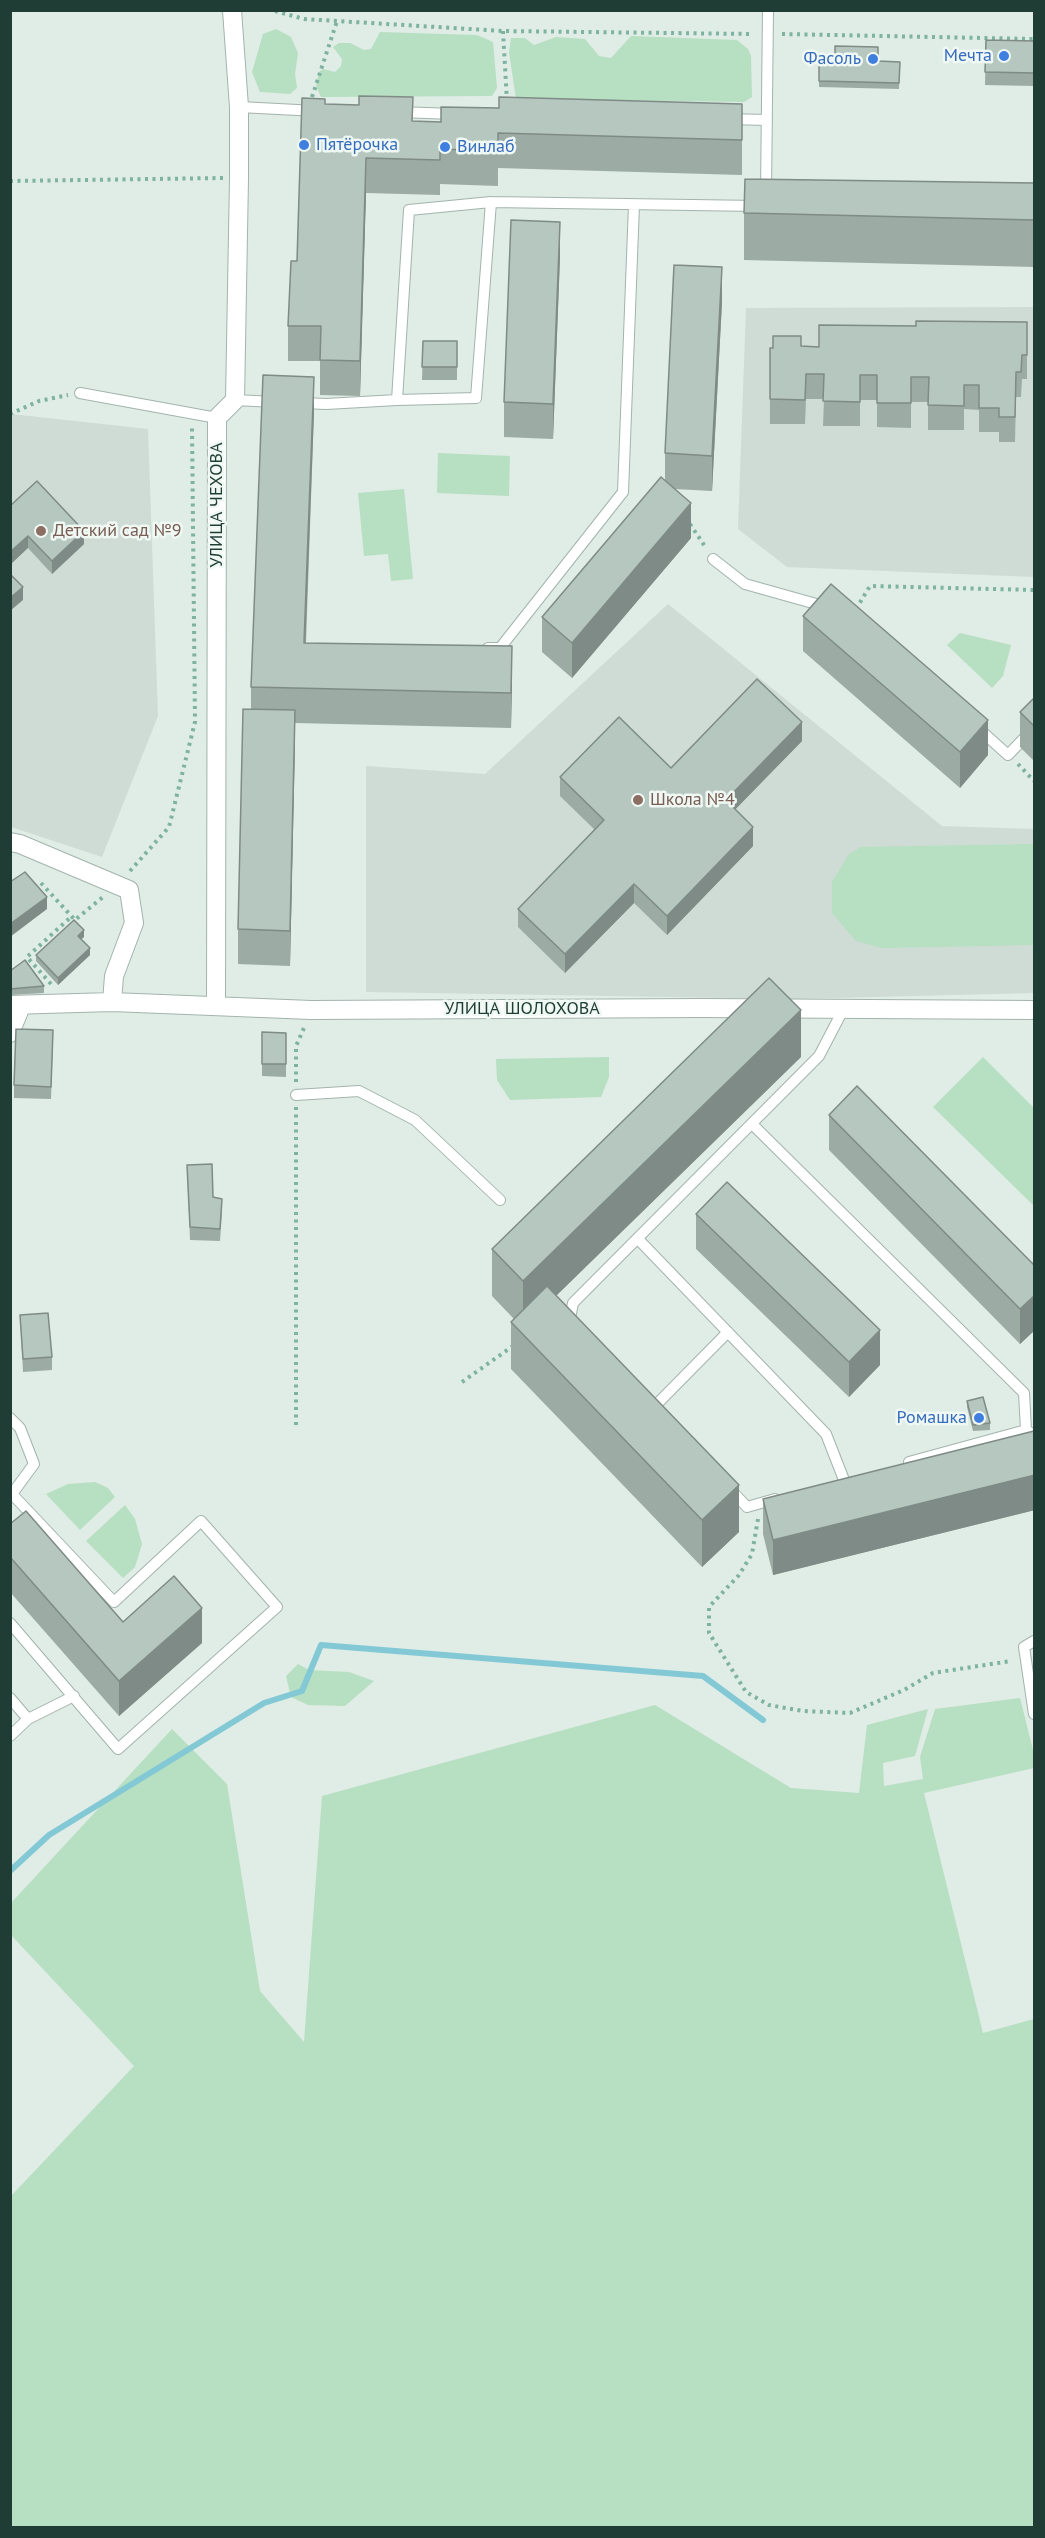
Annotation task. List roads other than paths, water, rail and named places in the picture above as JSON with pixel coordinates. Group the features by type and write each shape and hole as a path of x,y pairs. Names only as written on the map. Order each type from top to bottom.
{"street":[{"path":"232,10 239,106 235,400"},
{"name":"УЛИЦА ЧЕХОВА","path":"216,1006 217,418 235,400"},
{"path":"10,842 20,844 129,891 134,923 114,976 112,1002"},
{"name":"УЛИЦА ШОЛОХОВА","path":"16,1005 112,1002 311,1010 1035,1010"},
{"path":"10,1033 16,1005"}],"lane":[{"path":"397,400 409,210 491,202 766,206 768,10"},
{"path":"239,106 331,111"},
{"path":"390,112 460,114"},
{"path":"720,119 767,120"},
{"path":"235,400 326,404 476,398 491,202"},
{"path":"478,648 500,648 623,492 634,205"},
{"path":"80,393 217,418"},
{"path":"714,559 745,584 776,591 852,615"},
{"path":"974,724 1008,755 1035,729"},
{"path":"577,1332 569,1324 573,1303 819,1056 843,1010"},
{"path":"296,1095 359,1092 416,1120 500,1200"},
{"path":"752,1124 1024,1393 1030,1433 901,1465"},
{"path":"638,1239 826,1434 839,1482 855,1477"},
{"path":"644,1401 656,1413 728,1332"},
{"path":"10,1418 20,1428 34,1464 12,1494 114,1602 201,1521 277,1607 118,1749 10,1623"},
{"path":"723,1483 747,1507 782,1498"},
{"path":"1035,1641 1024,1647 1035,1714"},
{"path":"10,1736 28,1719 74,1696"},
{"path":"10,1698 28,1719"}],"waterway":[{"path":"10,1871 49,1835 264,1703 302,1691 321,1645 703,1676 763,1720"}],"place":[{"name":"Мечта","path":"1004,56"},
{"name":"Фасоль","path":"873,59"},
{"name":"Пятёрочка","path":"304,145"},
{"name":"Винлаб","path":"445,147"},
{"name":"Детский сад №9","path":"41,531"},
{"name":"Школа №4","path":"638,800"},
{"name":"Ромашка","path":"979,1418"}]}
